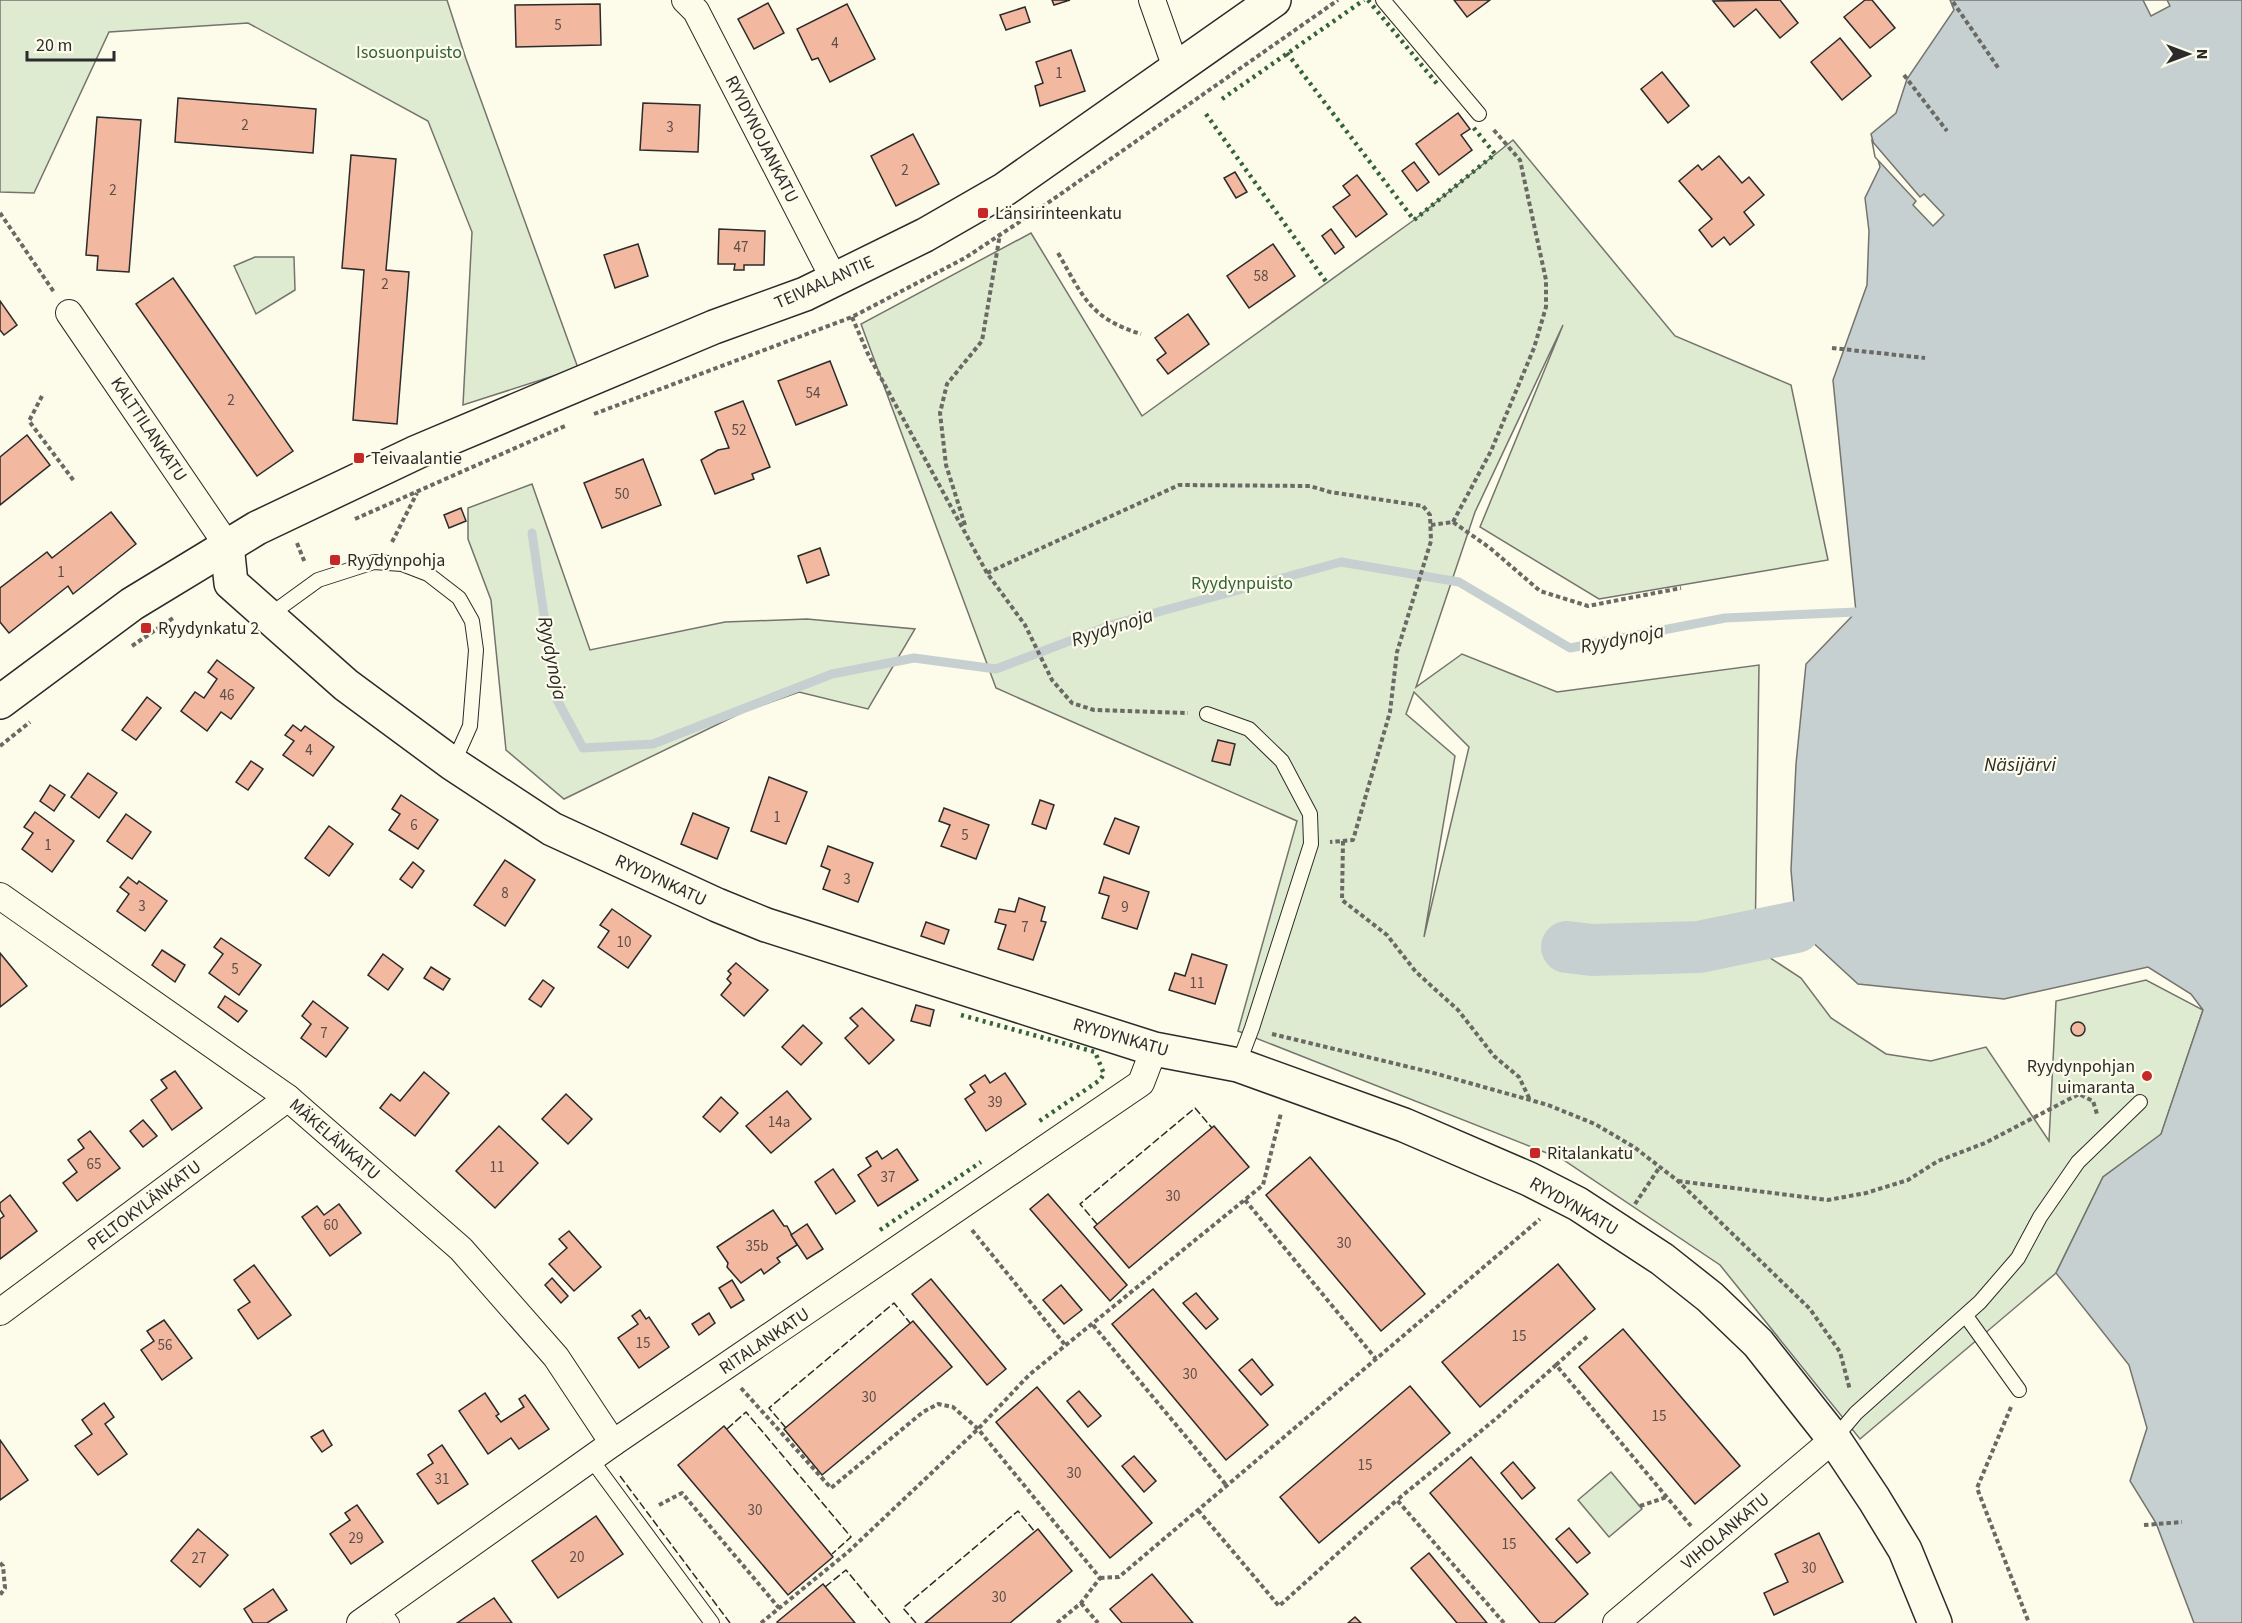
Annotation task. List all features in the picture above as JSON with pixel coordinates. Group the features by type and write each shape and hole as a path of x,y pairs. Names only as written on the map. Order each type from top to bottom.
{"street":[{"name":"RYYDYNOJANKATU","path":"685,0 696,11 834,279"},
{"path":"1152,0 1176,68"},
{"name":"TEIVAALANTIE","path":"0,702 132,604 227,545 417,452 834,279 925,236 1005,189 1274,0"},
{"name":"KALTTILANKATU","path":"69,313 227,545"},
{"name":"RYYDYNKATU","path":"227,545 231,583 267,617 346,685 453,764 552,829 717,905 766,925 1154,1048 1238,1065 1404,1125 1529,1179 1566,1198 1662,1259 1710,1297 1758,1343 1833,1439 1905,1550 1935,1623"},
{"name":"MÄKELÄNKATU","path":"0,896 288,1098 461,1249 556,1357 613,1443"},
{"name":"RITALANKATU","path":"360,1623 387,1615 613,1443 1141,1083 1154,1048"},
{"name":"PELTOKYLÄNKATU","path":"0,1312 288,1098"},
{"name":"VIHOLANKATU","path":"1616,1623 1833,1439"}],"lane":[{"path":"1383,0 1479,114"},
{"path":"267,617 318,580 374,562 402,564 428,574 459,598 472,621 476,659 470,726 453,764"},
{"path":"1207,714 1249,729 1282,761 1310,814 1311,844 1252,1029 1238,1065"},
{"path":"1833,1439 1856,1413 1966,1316 2018,1258 2040,1217 2078,1162 2140,1102"},
{"path":"1966,1316 2019,1390"},
{"path":"591,1459 712,1623"}],"path":[{"path":"1953,2 1999,69"},
{"path":"1904,75 1947,131"},
{"path":"1453,522 1491,451 1534,348 1546,307 1546,280 1520,160 1479,114"},
{"path":"0,213 69,313"},
{"path":"968,535 946,465 940,413 947,384 961,363 982,341 1000,234"},
{"path":"1058,253 1089,308 1120,328 1141,334"},
{"path":"852,317 868,354 987,573 1025,625 1052,680 1072,703 1094,710 1207,714"},
{"path":"1832,348 1925,358"},
{"path":"42,396 29,422 74,481"},
{"path":"987,573 1179,485 1310,486 1330,492 1423,506 1430,514 1431,541 1397,652 1390,712 1353,840 1311,844"},
{"path":"395,541 417,493"},
{"path":"1431,525 1453,522 1490,548 1540,591 1588,606 1681,588"},
{"path":"297,543 308,569"},
{"path":"1343,841 1342,900 1388,935 1416,972 1458,1010 1494,1056 1519,1077 1530,1100"},
{"path":"1252,1029 1430,1072 1530,1100 1594,1124 1634,1147 1678,1181 1810,1309 1840,1352 1856,1413"},
{"path":"761,1623 848,1552 978,1429 1029,1375 1263,1185 1289,1083"},
{"path":"1678,1181 1828,1200 1866,1193 1908,1180 1938,1161 1985,1143 2067,1098 2079,1094 2093,1101 2104,1136"},
{"path":"1623,1234 1629,1213 1659,1168"},
{"path":"1057,1623 1081,1603 1100,1578 1119,1577 1566,1198"},
{"path":"1245,1200 1376,1359"},
{"path":"956,1211 1066,1346"},
{"path":"1093,1325 1227,1486"},
{"path":"1198,1510 1279,1606 1397,1500 1498,1417 1589,1335"},
{"path":"1556,1365 1708,1546"},
{"path":"723,1368 831,1488 924,1412 939,1404 954,1407 978,1429 1100,1578"},
{"path":"2019,1390 1977,1488 2029,1623"},
{"path":"659,1505 682,1492 779,1608"},
{"path":"1640,1506 1667,1497"},
{"path":"1397,1500 1504,1623"},
{"path":"2144,1525 2182,1522"},
{"path":"0,1563 3,1566 5,1588 0,1595"},
{"path":"1081,1603 1098,1623"}],"green space":[{"name":"Isosuonpuisto","path":"0,0 447,0 466,59 578,368 463,405 472,232 428,121 248,23 109,32 34,193 0,192"},
{"name":"Ryydynpuisto","path":"1513,140 1675,336 1791,385 1828,560 1599,599 1480,527 1563,325 1475,512 1416,687 1462,654 1557,692 1759,665 1755,948 1801,978 1831,1018 1886,1054 1931,1061 1986,1047 2049,1141 2056,1001 2146,980 2203,1010 2161,1135 2103,1177 2056,1273 1860,1439 1720,1265 1562,1159 1238,1031 1297,821 996,688 861,324 1031,233 1142,416 1414,220","holes":["1414,692 1469,747 1424,937 1455,756 1406,714"]},
{"path":"255,257 294,257 295,290 256,314 234,266"},
{"path":"532,484 590,650 725,622 807,619 915,629 868,709 799,692 743,712 564,799 506,750 491,600 468,539 468,508"},
{"path":"1611,1472 1642,1509 1609,1537 1578,1500"}],"water":[{"name":"Näsijärvi","path":"1950,0 2242,0 2242,1623 2194,1623 2156,1523 2130,1481 2147,1428 2129,1365 2056,1273 2103,1177 2161,1134 2203,1010 2191,994 2148,967 2004,999 1858,984 1796,927 1791,870 1796,764 1806,664 1856,612 1833,380 1867,285 1869,231 1865,198 1880,167 1871,134 1896,113 1907,79 1954,10"}],"pier":[{"path":"2143,0 2167,0 2170,6 2151,16"},
{"path":"1872,141 1920,197 1924,194 1944,215 1933,226 1913,205 1916,201 1875,157"}],"building":[{"path":"1052,0 1070,0 1054,5"},
{"path":"1454,0 1490,0 1467,17"},
{"path":"1780,0 1798,23 1780,38 1756,9 1734,27 1713,1"},
{"path":"1865,0 1872,0 1895,28 1870,48 1844,17"},
{"path":"768,3 784,33 754,49 738,19"},
{"path":"600,4 601,45 516,47 515,5"},
{"path":"847,4 875,59 830,82 818,58 812,60 797,29"},
{"path":"1025,7 1030,22 1006,30 1000,15"},
{"path":"1840,38 1871,76 1842,100 1811,62"},
{"path":"1071,50 1085,91 1040,106 1035,86 1043,83 1036,62"},
{"path":"1662,72 1689,106 1668,123 1641,89"},
{"path":"178,98 316,109 313,153 175,142"},
{"path":"643,103 700,105 698,152 640,150"},
{"path":"1458,113 1470,129 1461,135 1472,150 1439,175 1416,144"},
{"path":"97,117 141,120 129,272 97,270 98,256 86,255"},
{"path":"913,134 939,184 896,206 871,156"},
{"path":"351,155 396,159 386,270 409,272 397,424 353,420 364,270 342,268"},
{"path":"1719,156 1742,183 1749,177 1764,195 1744,212 1754,225 1730,245 1724,237 1712,247 1699,230 1712,219 1679,181 1698,165 1702,170"},
{"path":"1414,162 1429,182 1417,191 1402,171"},
{"path":"1235,172 1247,192 1236,198 1224,178"},
{"path":"1357,175 1387,214 1356,237 1333,207 1350,195 1343,186"},
{"path":"719,229 765,231 764,265 744,265 744,270 734,270 735,264 718,264"},
{"path":"1331,229 1344,247 1335,254 1322,236"},
{"path":"638,244 648,276 615,288 604,255"},
{"path":"1273,244 1295,276 1249,308 1227,276"},
{"path":"173,278 293,451 257,476 136,304"},
{"path":"0,301 17,325 4,335 0,330"},
{"path":"1188,314 1209,344 1168,374 1157,360 1166,353 1155,338"},
{"path":"830,361 847,405 796,425 778,381"},
{"path":"743,401 770,467 752,474 754,479 715,494 701,460 718,450 729,448 715,412"},
{"path":"27,435 50,465 0,505 0,457"},
{"path":"643,459 661,505 602,528 584,483"},
{"path":"461,508 466,521 449,528 444,515"},
{"path":"111,512 136,544 73,594 68,586 9,633 0,622 0,588 47,552 52,558"},
{"path":"820,548 829,575 807,583 798,556"},
{"path":"217,660 254,688 231,719 221,712 207,731 181,711 195,692 204,698 217,679 208,672"},
{"path":"147,697 161,708 136,740 122,730"},
{"path":"293,725 301,731 305,726 334,747 313,776 283,755 294,741 285,735"},
{"path":"1218,740 1235,744 1230,765 1212,761"},
{"path":"251,761 263,769 248,790 236,782"},
{"path":"88,773 117,793 99,818 71,797"},
{"path":"769,777 807,792 786,844 751,831"},
{"path":"50,785 65,795 54,811 40,801"},
{"path":"401,795 438,820 418,849 389,830 400,814 392,809"},
{"path":"1040,800 1054,805 1046,829 1032,824"},
{"path":"944,808 989,825 976,859 941,846 950,825 939,821"},
{"path":"35,812 74,841 52,872 22,849 33,833 24,827"},
{"path":"693,813 729,828 717,859 681,844"},
{"path":"126,814 151,832 132,859 107,841"},
{"path":"1115,818 1139,827 1129,854 1104,844"},
{"path":"329,826 353,844 329,876 305,858"},
{"path":"828,846 873,863 858,902 823,889 830,870 821,866"},
{"path":"505,860 535,880 505,926 474,905"},
{"path":"413,862 424,871 412,888 400,879"},
{"path":"128,877 137,884 139,881 167,901 145,931 117,911 129,894 120,887"},
{"path":"1104,877 1149,892 1137,929 1102,918 1109,896 1099,893"},
{"path":"1019,898 1045,907 1041,921 1046,922 1033,960 998,949 1006,925 995,922 999,909 1015,912"},
{"path":"612,909 651,936 628,968 598,947 609,931 600,925"},
{"path":"926,922 949,930 944,944 921,936"},
{"path":"221,938 261,965 239,995 209,973 223,954 214,947"},
{"path":"162,950 185,965 175,982 152,965"},
{"path":"0,953 27,986 0,1007"},
{"path":"383,954 403,969 388,990 368,975"},
{"path":"1192,954 1227,965 1215,1004 1169,990 1175,973 1185,976"},
{"path":"736,963 768,990 744,1016 721,995 731,983 727,979 731,974 728,971"},
{"path":"431,967 450,979 443,990 424,978"},
{"path":"543,980 554,988 541,1007 529,999"},
{"path":"225,996 247,1011 238,1022 218,1007"},
{"path":"313,1001 348,1028 326,1057 301,1038 311,1024 302,1016"},
{"path":"916,1005 934,1010 930,1026 911,1021"},
{"path":"862,1008 894,1040 869,1064 845,1038 858,1026 850,1018"},
{"path":"2078,1022 2083,1024 2085,1029 2083,1034 2078,1036 2073,1034 2071,1029 2073,1024"},
{"path":"803,1025 822,1043 801,1065 782,1047"},
{"path":"175,1071 202,1108 172,1130 151,1100 167,1088 161,1080"},
{"path":"424,1072 449,1093 415,1136 380,1108 391,1094 400,1101"},
{"path":"1005,1073 1026,1104 986,1131 965,1099 975,1092 970,1085 985,1075 990,1083"},
{"path":"787,1091 811,1119 771,1153 746,1126"},
{"path":"566,1094 592,1119 568,1144 542,1119"},
{"path":"721,1097 738,1113 720,1132 703,1117"},
{"path":"143,1120 157,1136 143,1147 130,1131"},
{"path":"499,1126 538,1163 495,1208 456,1171"},
{"path":"1214,1126 1249,1167 1129,1268 1094,1227"},
{"path":"90,1131 120,1168 77,1201 63,1183 77,1172 68,1160 84,1148 78,1140"},
{"path":"897,1149 918,1180 878,1206 858,1175 871,1166 866,1158 877,1151 882,1159"},
{"path":"1310,1157 1425,1294 1381,1331 1266,1195"},
{"path":"833,1169 855,1201 836,1214 815,1182"},
{"path":"1048,1194 1127,1285 1110,1301 1030,1209"},
{"path":"10,1195 37,1231 0,1259 0,1219 4,1216 0,1210 0,1203"},
{"path":"339,1204 361,1233 330,1256 302,1217 317,1206 324,1215"},
{"path":"773,1210 784,1226 787,1226 797,1245 777,1258 780,1262 764,1274 761,1269 741,1283 727,1267 728,1263 717,1247"},
{"path":"807,1224 823,1249 807,1259 791,1235"},
{"path":"569,1231 601,1267 574,1291 549,1264 567,1248 559,1239"},
{"path":"1558,1264 1595,1309 1480,1407 1442,1362"},
{"path":"254,1265 291,1315 258,1339 238,1310 250,1302 234,1280"},
{"path":"552,1278 568,1296 561,1303 545,1285"},
{"path":"931,1279 1006,1369 987,1385 912,1294"},
{"path":"732,1280 744,1300 731,1308 719,1288"},
{"path":"1061,1285 1082,1310 1064,1324 1043,1300"},
{"path":"1153,1289 1268,1425 1226,1460 1112,1324"},
{"path":"1196,1293 1218,1319 1206,1329 1183,1303"},
{"path":"640,1310 646,1319 649,1317 669,1347 639,1368 618,1338 638,1324 632,1316"},
{"path":"709,1313 715,1323 699,1335 692,1324"},
{"path":"164,1320 192,1358 162,1380 141,1350 154,1341 147,1331"},
{"path":"913,1321 952,1367 822,1475 784,1429"},
{"path":"1623,1329 1740,1466 1695,1504 1579,1367"},
{"path":"1252,1359 1273,1385 1261,1395 1239,1370"},
{"path":"1410,1386 1450,1433 1319,1543 1280,1497"},
{"path":"1037,1387 1152,1523 1110,1558 996,1422"},
{"path":"1079,1391 1101,1416 1088,1427 1067,1401"},
{"path":"485,1393 499,1414 496,1416 501,1422 524,1407 519,1399 525,1395 549,1429 519,1449 511,1438 488,1454 459,1411"},
{"path":"104,1403 114,1417 105,1424 127,1454 98,1475 75,1446 92,1434 82,1420"},
{"path":"724,1426 833,1557 788,1595 678,1465"},
{"path":"323,1430 332,1445 322,1452 311,1437"},
{"path":"0,1440 28,1480 0,1500"},
{"path":"442,1445 468,1484 438,1504 417,1474 433,1463 428,1455"},
{"path":"1134,1456 1156,1481 1144,1492 1122,1466"},
{"path":"1471,1457 1588,1594 1554,1623 1540,1623 1430,1493"},
{"path":"1513,1462 1535,1488 1522,1499 1501,1473"},
{"path":"357,1505 383,1542 351,1564 330,1534 350,1520 345,1513"},
{"path":"596,1516 623,1554 558,1598 532,1561"},
{"path":"1569,1528 1590,1553 1577,1563 1556,1539"},
{"path":"198,1529 228,1555 200,1587 171,1561"},
{"path":"1038,1529 1072,1571 1010,1623 925,1623"},
{"path":"1819,1533 1843,1582 1774,1615 1764,1593 1788,1582 1775,1554"},
{"path":"1429,1553 1487,1623 1457,1623 1411,1568"},
{"path":"1152,1574 1193,1623 1122,1623 1110,1609"},
{"path":"823,1584 855,1623 777,1622"},
{"path":"273,1589 287,1610 267,1623 253,1623 244,1609"},
{"path":"494,1598 512,1623 457,1623 479,1608"},
{"path":"1355,1617 1361,1623 1348,1623"}],"waterway":[{"name":"Ryydynoja","path":"532,533 556,698 583,748 653,744 832,674 914,658 996,669 1114,624 1341,562 1459,582 1570,648 1725,618 1856,612"},
{"path":"1567,947 1592,950 1699,947 1796,927"}],"hedge":[{"path":"1222,99 1364,0"},
{"path":"1368,0 1438,85"},
{"path":"1287,53 1414,220 1495,154 1473,127"},
{"path":"1206,114 1327,283"},
{"path":"961,1015 1095,1052 1104,1074 1100,1080 1038,1122"},
{"path":"880,1230 981,1162"}],"fence":[{"path":"1097,1224 1080,1204 1195,1108 1212,1128"},
{"path":"786,1428 769,1408 894,1303 910,1323"},
{"path":"727,1429 746,1412 851,1537 832,1554"},
{"path":"620,1476 730,1623"},
{"path":"916,1623 903,1608 1018,1511 1035,1532"},
{"path":"825,1587 846,1570 890,1623"}],"place":[{"name":"Länsirinteenkatu","path":"983,213"},
{"name":"Teivaalantie","path":"359,458"},
{"name":"Ryydynpohja","path":"335,560"},
{"name":"Ryydynkatu 2","path":"146,628"},
{"name":"Ryydynpohjan uimaranta","path":"2147,1076"},
{"name":"Ritalankatu","path":"1535,1153"}]}
